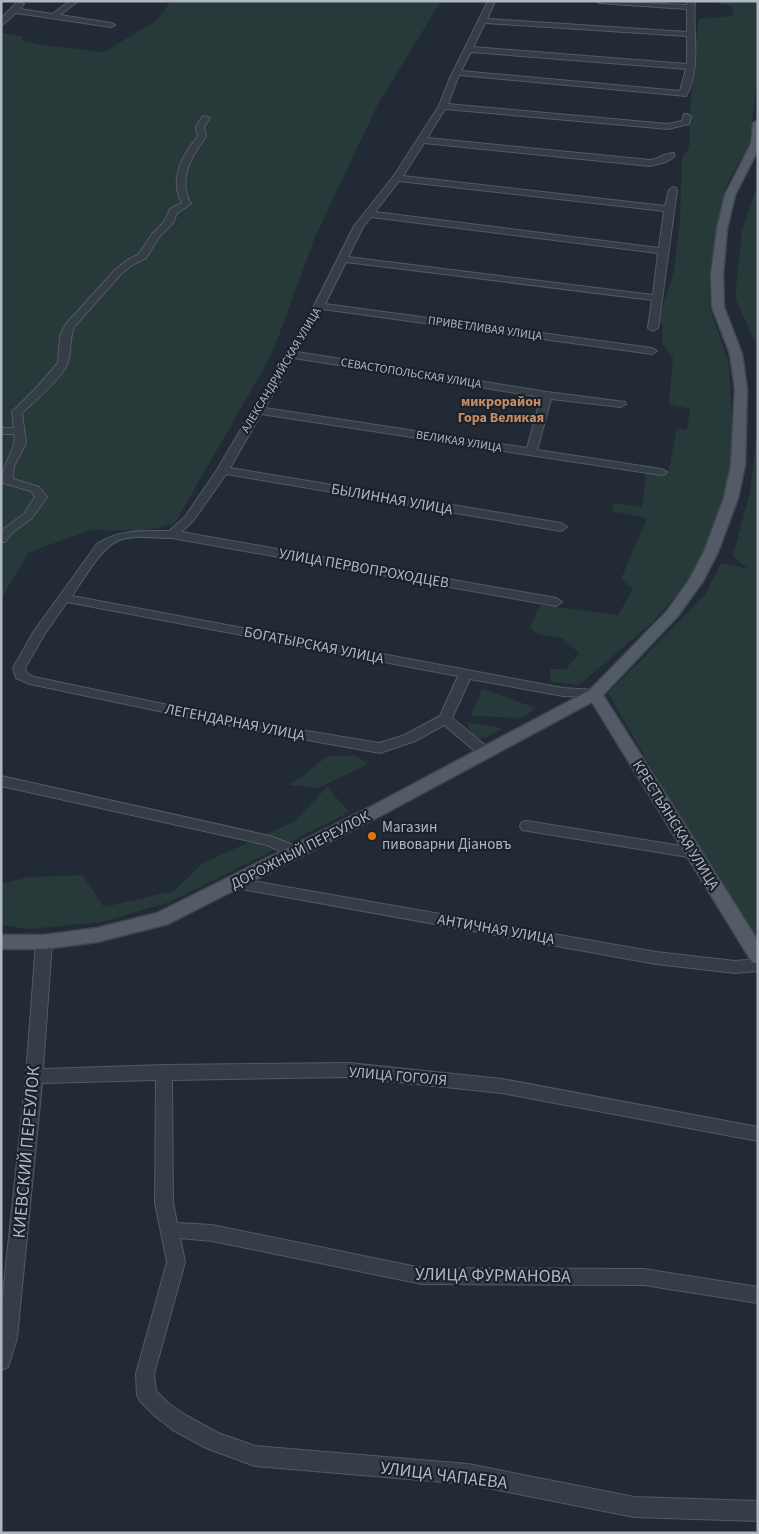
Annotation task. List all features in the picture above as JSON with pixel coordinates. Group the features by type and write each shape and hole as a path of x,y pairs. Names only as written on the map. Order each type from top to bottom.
{"main road":[{"name":"ДОРОЖНЫЙ ПЕРЕУЛОК","path":"1,942 44,942 97,935 162,918 235,883 486,753 595,694 672,614 696,581 711,552 731,498 738,465 741,389 736,354 718,307 717,275 722,229 730,194 756,144 758,123"},
{"name":"КРЕСТЬЯНСКАЯ УЛИЦА","path":"595,694 758,957"}],"street":[{"path":"1,24 22,1"},
{"path":"55,15 75,1"},
{"name":"АЛЕКСАНДРИЙСКАЯ УЛИЦА","path":"172,534 189,519 223,470 319,306 359,226 397,178 443,106 453,80 492,1"},
{"path":"458,73 683,94 687,90 691,67 689,34 691,4 599,1"},
{"path":"14,10 111,25"},
{"path":"481,22 689,34"},
{"path":"468,49 691,67"},
{"path":"443,106 583,121 677,126 686,122 686,116"},
{"path":"1,539 8,531 28,516 41,497 35,489 7,481 8,466 21,443 17,412 42,388 64,362 65,336 70,326 118,272 129,263 143,256 155,236 168,223 173,211 187,204 181,197 180,182 192,147 202,137 200,127 206,118"},
{"path":"421,140 579,157 650,162 663,160 671,155"},
{"path":"397,178 669,209"},
{"path":"653,328 673,190"},
{"path":"368,214 663,251"},
{"path":"343,259 657,298"},
{"name":"ПРИВЕТЛИВАЯ УЛИЦА","path":"319,306 652,350"},
{"name":"СЕВАСТОПОЛЬСКАЯ УЛИЦА","path":"290,354 547,395 621,404"},
{"path":"531,452 547,395"},
{"name":"ВЕЛИКАЯ УЛИЦА","path":"257,410 661,472"},
{"path":"1,432 19,431"},
{"name":"БЫЛИННАЯ УЛИЦА","path":"223,470 561,527"},
{"path":"65,598 100,546 112,539 126,535 172,534"},
{"name":"УЛИЦА ПЕРВОПРОХОДЦЕВ","path":"172,534 556,602"},
{"name":"БОГАТЫРСКАЯ УЛИЦА","path":"65,598 563,692 595,694"},
{"name":"ЛЕГЕНДАРНАЯ УЛИЦА","path":"65,598 38,634 19,668 21,675 30,680 235,723 380,748 410,738 445,719"},
{"path":"466,674 445,719 486,753"},
{"path":"1,781 270,840 296,852"},
{"path":"527,826 694,853"},
{"name":"АНТИЧНАЯ УЛИЦА","path":"235,883 656,958 735,967 758,966"},
{"name":"КИЕВСКИЙ ПЕРЕУЛОК","path":"1,1361 8,1338 34,1076 44,942"},
{"name":"УЛИЦА ГОГОЛЯ","path":"34,1076 164,1072 348,1070 502,1086 758,1134"},
{"path":"164,1072 164,1202 171,1230"},
{"name":"УЛИЦА ФУРМАНОВА","path":"171,1230 212,1233 422,1276 644,1277 758,1295"},
{"name":"УЛИЦА ЧАПАЕВА","path":"171,1230 176,1262 146,1374 147,1395 180,1423 213,1441 255,1456 468,1474 634,1507 758,1511"}],"shaded area":[{"path":"171,1 441,1 377,106 315,237 272,354 175,523 144,531 91,530 29,552 1,599 1,33 23,36 22,41 41,45 104,52 157,20"},
{"path":"707,1 758,1 758,70 749,146 727,183 710,266 709,306 728,361 730,381 733,447 728,487 701,557 680,591 652,623 579,685 551,682 550,669 566,669 579,653 562,638 538,634 530,628 540,605 618,615 633,589 621,579 647,518 612,511 613,503 642,507 646,473 668,474 677,428 687,430 690,409 669,404 673,357 662,344 663,325 658,322 674,271 680,221 682,157 689,148 691,95 696,70 696,40 699,19 734,16 732,6"},
{"path":"758,183 758,348 735,298 742,231"},
{"path":"758,420 758,942 669,798 608,693 705,595 721,563 748,569 733,556 750,492"},
{"path":"482,689 536,708 522,718 471,716"},
{"path":"467,722 502,728 486,738 473,737"},
{"path":"328,756 356,756 368,764 318,788 290,785"},
{"path":"327,787 349,812 170,902 102,922 29,929 1,925 1,884 29,877 82,875 104,907 174,891 203,863 294,822"}],"place":[{"name":"Магазин пивоварни Дiановъ","path":"372,836"}],"district":[{"name":"микрорайон Гора Великая","path":"501,410"}]}
